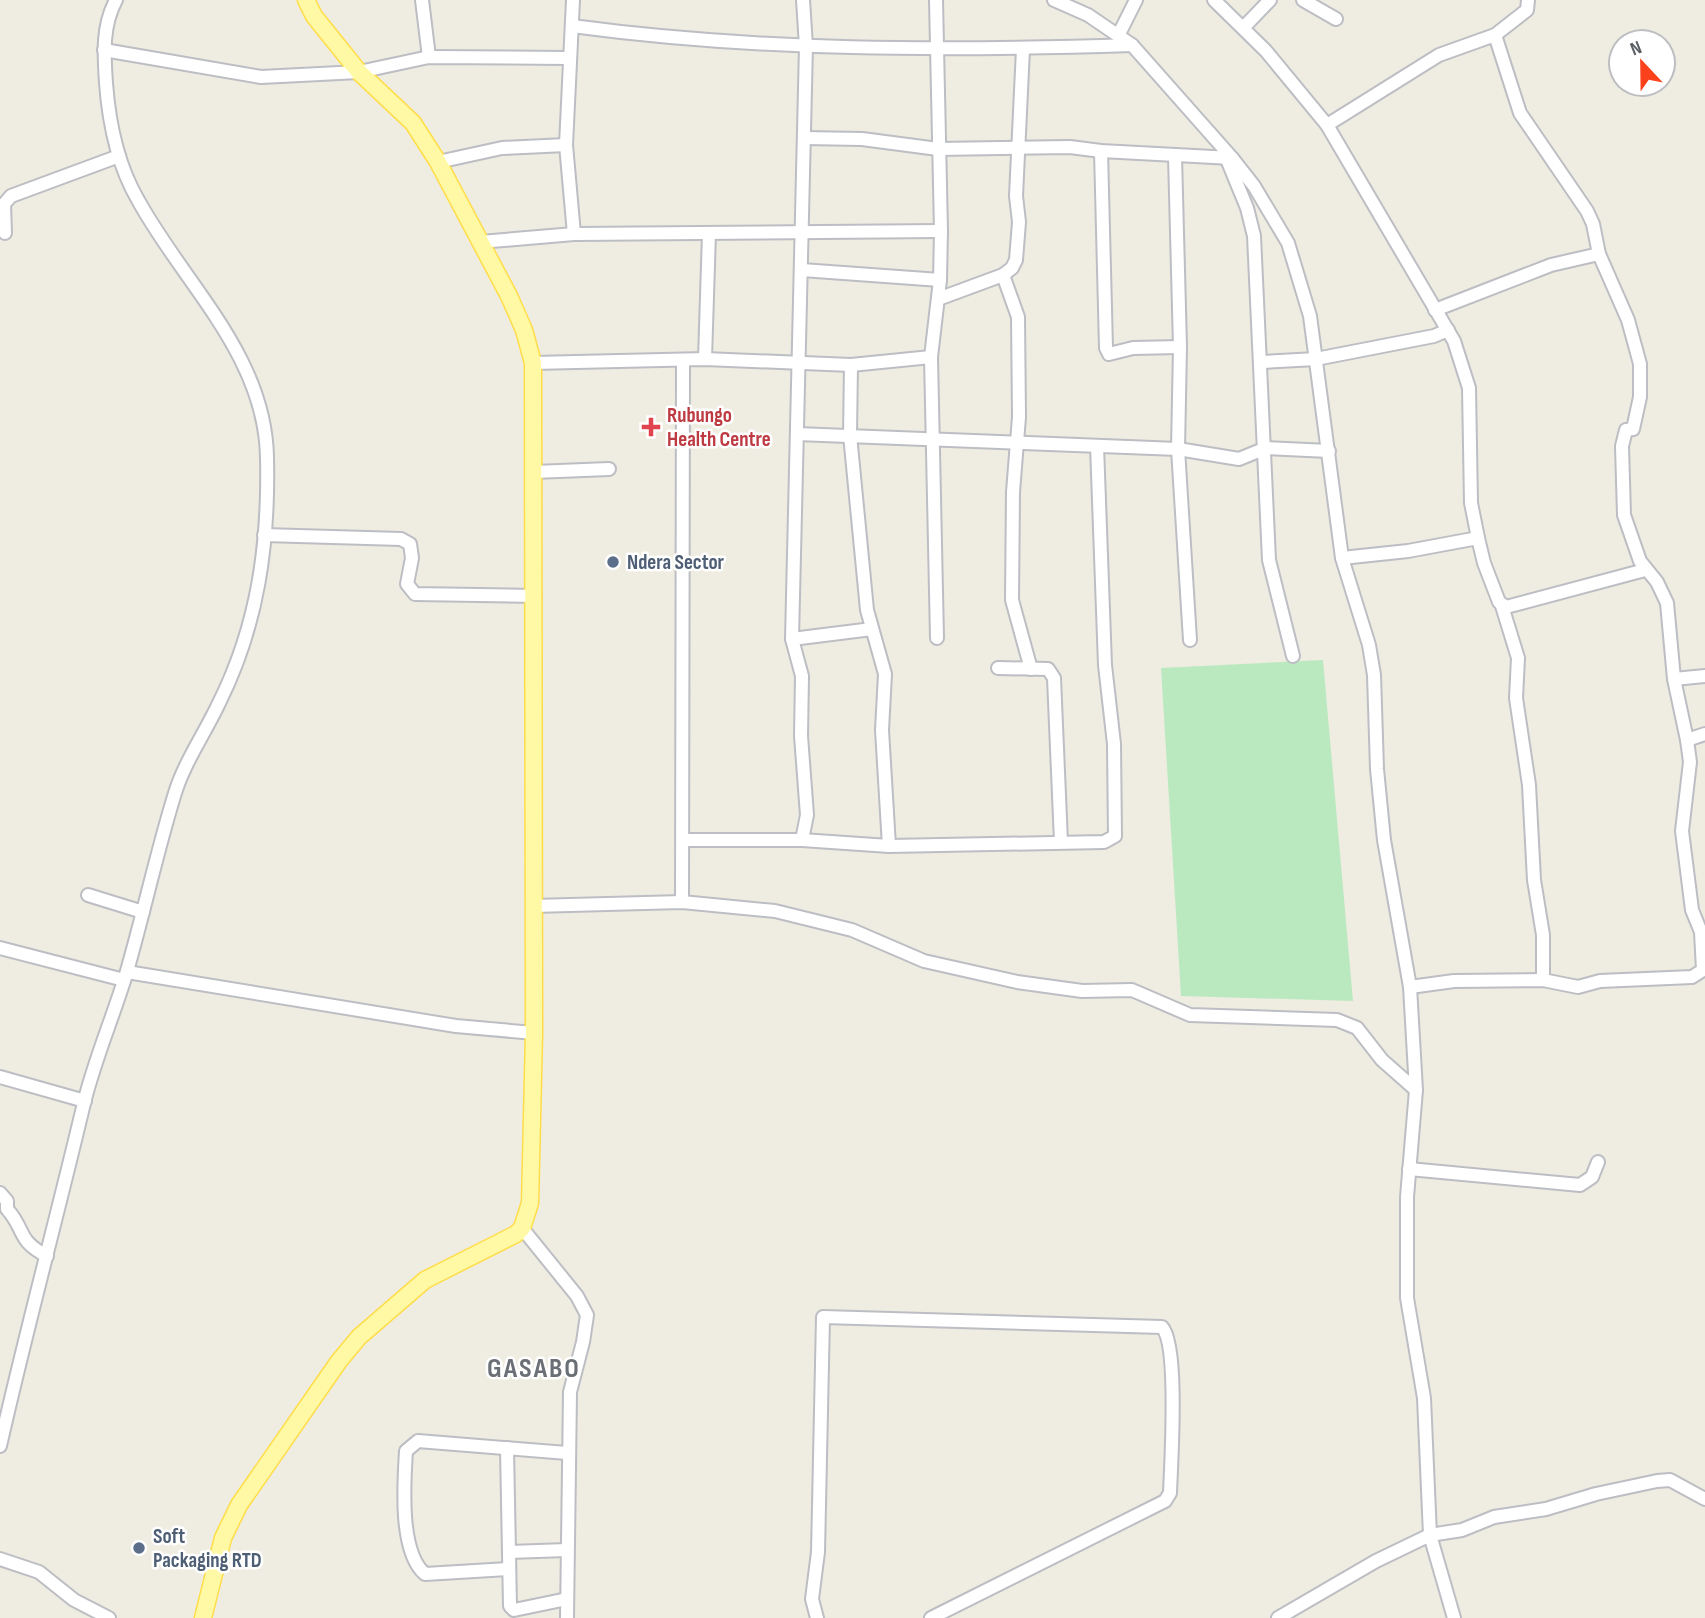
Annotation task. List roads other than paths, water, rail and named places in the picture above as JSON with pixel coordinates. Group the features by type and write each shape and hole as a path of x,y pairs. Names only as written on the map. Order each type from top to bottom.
{"main road":[{"path":"203,1618 223,1538 239,1505 339,1361 359,1337 425,1280 503,1242 522,1228 530,1203 534,1032 533,363 514,307 438,162 413,123 359,72 314,16 306,0"}],"street":[{"path":"0,1446 33,1301 47,1256 85,1101 125,976 175,792 220,703 253,620 264,535 267,445 262,409 253,385 222,326 135,197 118,156 109,114 104,50 107,21 116,0"},
{"path":"422,0 429,57"},
{"path":"573,0 566,145 574,234"},
{"path":"802,840 807,815 800,736 802,676 792,639 806,46 803,0"},
{"path":"936,0 941,231 940,280 931,357 937,638"},
{"path":"1055,0 1119,34 1132,45 1254,186 1288,243 1310,316 1342,558 1370,655 1384,840 1409,987 1416,1090 1409,1169 1408,1298 1424,1398 1430,1535 1454,1618"},
{"path":"1119,34 1136,0"},
{"path":"1214,0 1266,51 1327,125 1448,330 1469,388 1471,503 1483,563 1502,606 1518,658 1516,698 1529,785 1534,880 1543,934 1543,980"},
{"path":"1243,28 1270,0"},
{"path":"1303,0 1336,19"},
{"path":"1327,125 1439,55 1495,35 1527,10 1528,0"},
{"path":"572,26 672,40 886,50 1132,45"},
{"path":"1409,987 1454,981 1543,980 1578,987 1600,981 1692,977 1704,973 1703,931 1692,910 1682,831 1690,762 1674,679 1667,603 1657,582 1645,570 1624,515 1624,437 1626,430 1633,429 1637,424 1640,363 1628,320 1599,254 1593,224 1587,211 1520,114 1495,35"},
{"path":"938,299 1003,275 1013,268 1016,260 1023,49"},
{"path":"104,50 241,76 359,72 429,57 569,58"},
{"path":"804,138 862,139 938,149 1019,145 1229,158"},
{"path":"438,162 502,148 566,145"},
{"path":"1101,152 1106,348 1110,354 1133,348 1180,347"},
{"path":"5,233 4,204 11,196 118,156"},
{"path":"1175,156 1180,347 1178,449 1190,640"},
{"path":"1229,158 1254,236 1266,448 1269,560 1293,656"},
{"path":"480,242 574,234 941,231"},
{"path":"705,359 709,233"},
{"path":"1435,310 1551,265 1599,254"},
{"path":"802,270 940,280"},
{"path":"1003,275 1018,317 1012,600 1031,669"},
{"path":"1261,362 1316,359 1413,341 1448,330"},
{"path":"533,363 705,359 851,365 931,357"},
{"path":"682,902 683,360"},
{"path":"851,365 850,435 872,629 885,674 882,730 889,846"},
{"path":"797,434 1178,449 1239,459 1266,448 1329,451"},
{"path":"682,840 802,840 889,846 1104,842 1115,836 1114,744 1105,665 1097,446"},
{"path":"534,472 609,469"},
{"path":"264,535 401,539 410,544 412,558 407,584 415,594 535,596"},
{"path":"1342,558 1408,551 1478,538"},
{"path":"1502,606 1645,570"},
{"path":"792,639 872,629"},
{"path":"998,668 1048,669 1054,678 1060,842"},
{"path":"1674,679 1705,676"},
{"path":"1687,740 1705,734"},
{"path":"88,895 143,912"},
{"path":"533,906 682,902 788,914 852,930 924,961 1017,982 1082,991 1132,990 1190,1015 1337,1020 1357,1028 1388,1067 1416,1090"},
{"path":"0,948 125,976 443,1024 534,1032"},
{"path":"0,1077 85,1101"},
{"path":"1409,1169 1580,1185 1592,1177 1598,1162"},
{"path":"0,1193 7,1201 7,1209 14,1217 24,1241 47,1256"},
{"path":"522,1228 577,1296 587,1315 583,1342 571,1384 567,1453 567,1618"},
{"path":"817,1618 812,1599 818,1552 823,1317 1162,1327 1170,1342 1172,1421 1170,1493 1165,1502 931,1618"},
{"path":"508,1569 425,1574 418,1567 409,1550 406,1451 418,1441 567,1453"},
{"path":"507,1448 508,1569 512,1609 567,1599"},
{"path":"1278,1618 1376,1561 1430,1535 1462,1531 1508,1513 1529,1513 1657,1480 1670,1480 1705,1499"},
{"path":"509,1552 567,1550"},
{"path":"0,1559 39,1572 74,1600 109,1618"}],"place":[{"name":"Rubungo Health Centre","path":"651,427"},
{"name":"Ndera Sector","path":"613,562"},
{"name":"Soft Packaging RTD","path":"139,1548"}],"district":[{"name":"GASABO","path":"534,1367"}]}
